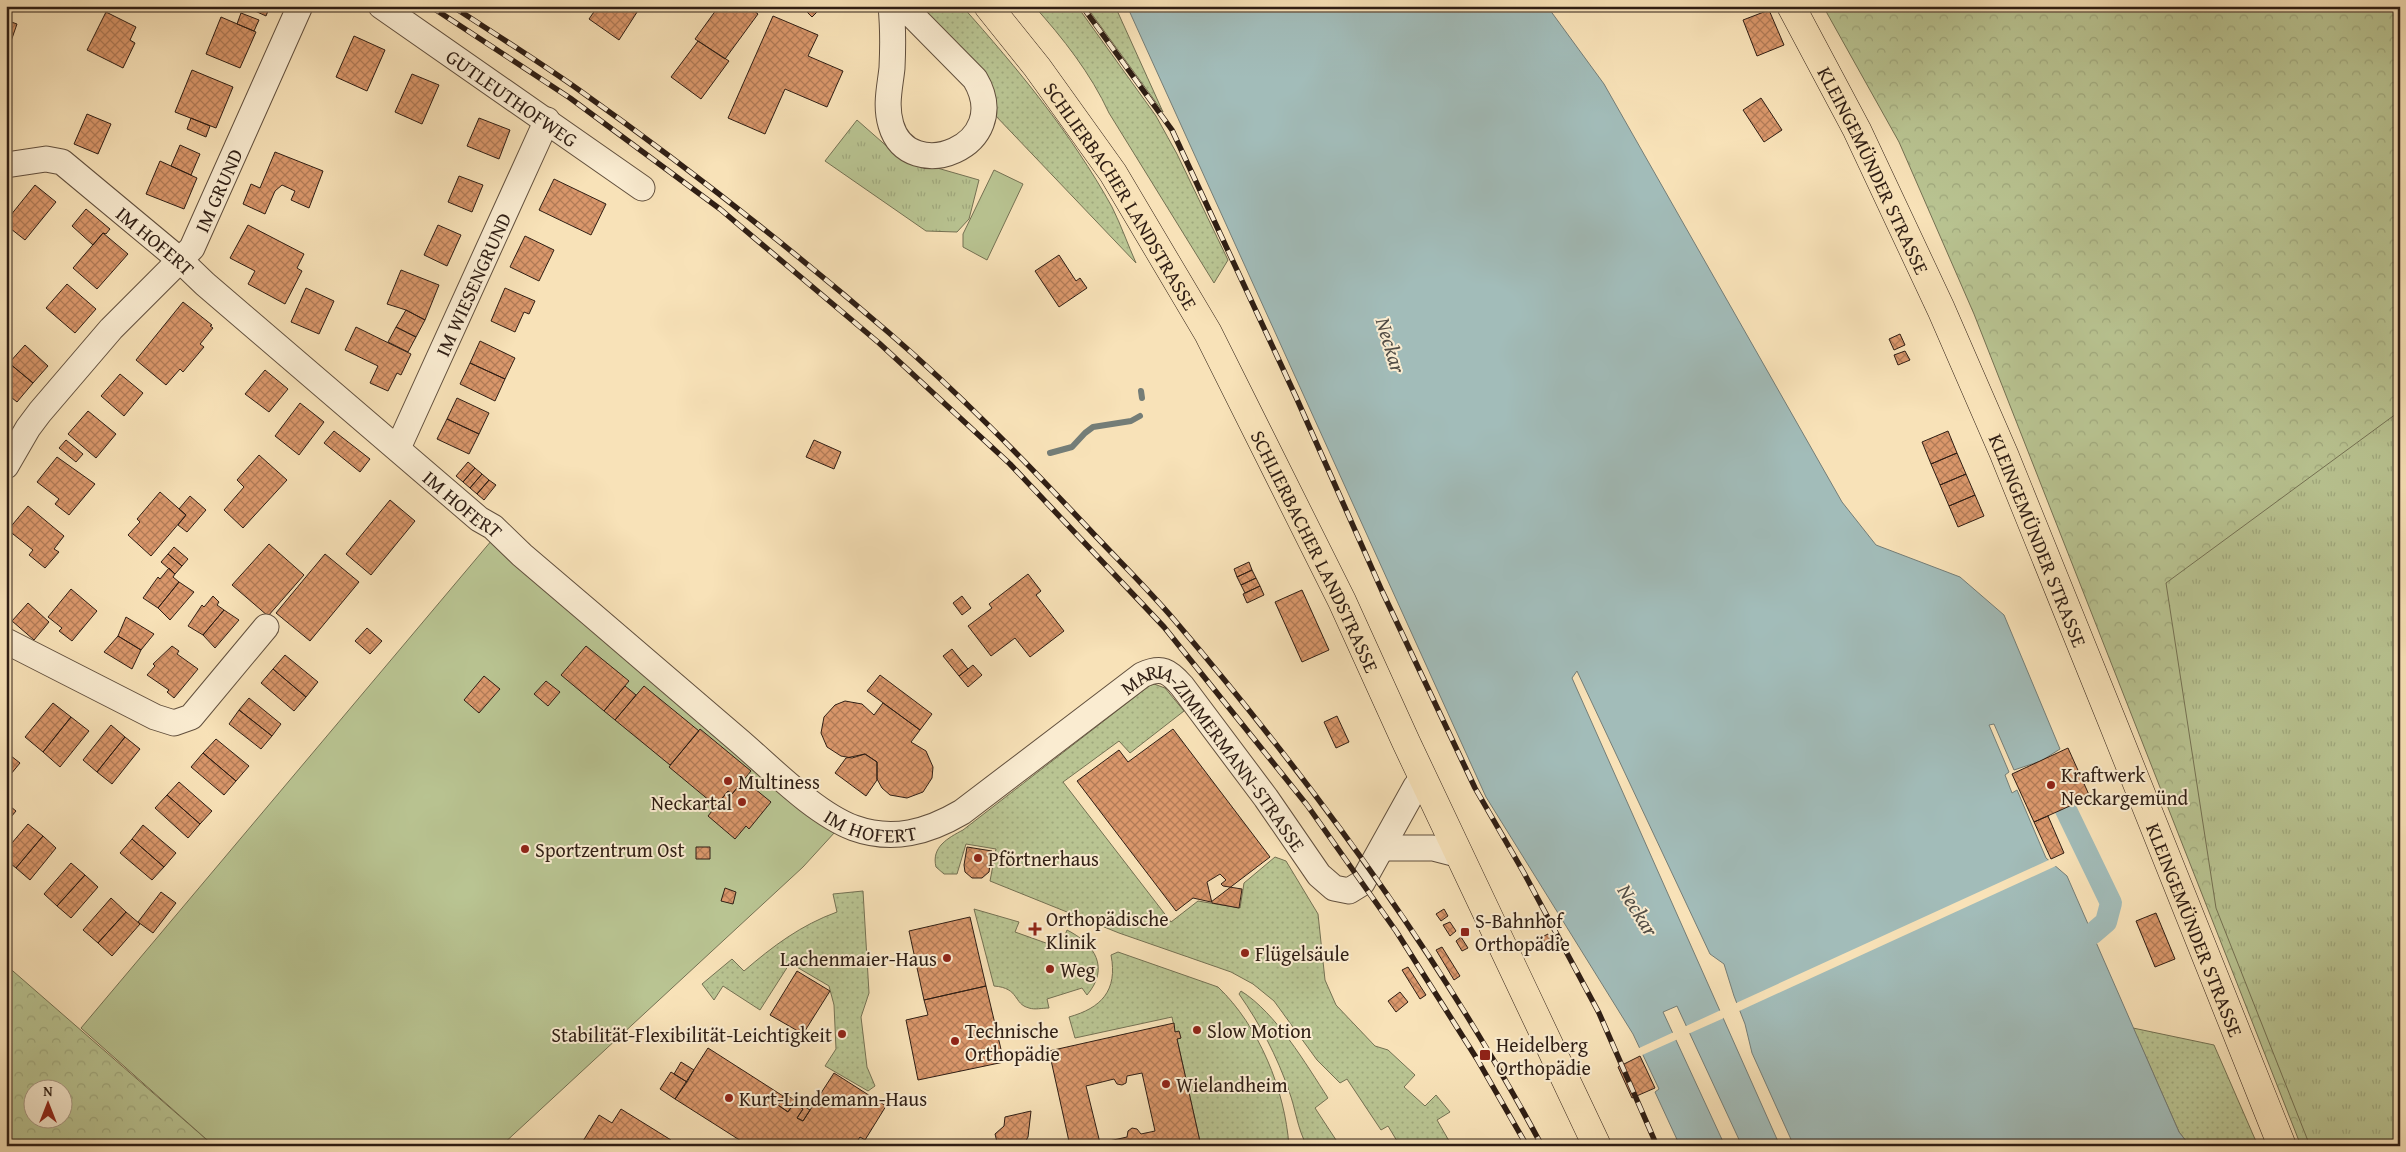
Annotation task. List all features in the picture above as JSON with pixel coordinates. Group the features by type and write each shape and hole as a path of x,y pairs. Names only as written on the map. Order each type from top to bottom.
{"main road":[{"name":"SCHLIERBACHER LANDSTRASSE","path":"988,6 1037,67 1113,172 1208,333 1342,601 1424,781 1593,1136"},
{"name":"KLEINGEMÜNDER STRASSE","path":"1791,6 1873,163 1941,308 2004,454 2282,1146"}],"street":[{"name":"IM GRUND","path":"6,466 28,428 105,336 192,248 300,6"},
{"name":"GUTLEUTHOFWEG","path":"381,6 642,188"},
{"path":"891,6 892,68 887,108 891,126 898,140 914,151 935,156 952,153 968,144 983,119 984,100 975,79 903,6"},
{"name":"IM WIESENGRUND","path":"398,448 547,120"},
{"name":"IM HOFERT","path":"6,165 46,158 62,162 181,261 479,519 493,527 522,555 827,814 856,828 872,832 895,834 927,830"},
{"path":"6,641 155,717 174,723 191,717 266,627"},
{"name":"MARIA-ZIMMERMANN-STRASSE","path":"927,830 962,812 1142,675 1162,669 1171,673 1182,686 1266,798 1324,881 1343,891 1357,887 1382,848 1416,786 1424,781"},
{"path":"1382,848 1433,848 1460,855"}],"green space":[{"path":"891,6 962,6 1043,102 1079,153 1112,207 1136,263"},
{"path":"1034,6 1077,6 1156,116 1177,154 1228,260 1214,283 1109,113 1085,70"},
{"path":"1086,6 1115,6 1163,112"},
{"path":"1823,6 2400,6 2400,1146 2301,1146 1974,314 1899,142"},
{"path":"857,120 899,157 979,180 969,219 957,232 926,231 825,161"},
{"path":"994,170 1023,184 987,260 963,247 963,234"},
{"path":"2400,411 2400,1146 2310,1146 2216,908 2166,583"},
{"name":"Sportzentrum Ost","path":"492,540 835,832 803,867 501,1146 214,1146 81,1028"},
{"path":"1154,684 1165,688 1184,711 1130,753 1119,741 1063,782 1171,922 1198,901 1240,908 1244,883 1275,857 1286,861 1318,914 1325,980 1336,1005 1375,1046 1388,1050 1415,1075 1404,1087 1425,1106 1436,1095 1450,1112 1437,1120 1452,1146 1400,1146 1388,1126 1381,1130 1347,1079 1340,1083 1317,1060 1274,1001 1253,984 1231,972 1119,933 990,881 996,849 966,844 957,874 944,874 936,867 936,854 942,844"},
{"path":"863,891 869,993 861,1017 867,1067 875,1086 868,1091 825,1066 836,1049 834,1005 829,986 790,963 760,1010 723,986 714,1000 702,984 732,959 744,971 788,937 811,923 837,912 833,894"},
{"path":"974,909 1019,922 1015,932 1060,948 1067,930 1077,936 1092,950 1096,958 1098,975 1094,985 1087,995 1082,988 1047,999 1049,1008 1034,1009 1024,1006 1008,990 994,986"},
{"path":"1118,952 1218,987 1233,1003 1246,1020 1276,1081 1282,1103 1289,1146 1201,1146 1177,1039 1181,1038 1175,1032 1172,1017 1075,1038 1069,1017 1090,1009 1105,996 1112,979 1111,955"},
{"path":"6,965 214,1146 6,1146"},
{"path":"1241,991 1266,1012 1278,1026 1300,1055 1328,1098 1315,1108 1340,1146 1307,1146 1279,1065 1261,1029 1239,994"},
{"path":"2133,1028 2214,1045 2258,1146 2190,1146 2179,1132"}],"water":[{"name":"Neckar","path":"1127,6 1547,6 1604,84 1842,502 1876,545 1960,577 2004,615 2060,749 2041,761 2014,770 1994,724 1989,725 2009,772 2005,775 2012,793 2017,790 2046,858 2067,876 2179,1132 2190,1146 1794,1146 1752,1053 1745,1024 1724,964 1710,954 1577,671 1572,678 1780,1146 1742,1146 1677,1006 1663,1012 1725,1146 1680,1146 1655,1092 1659,1089 1633,1034 1486,797"}],"pier":[{"path":"2051,859 2058,865 1737,1012 1734,1004"},
{"path":"1721,1010 1724,1018 1688,1034 1684,1027"},
{"path":"1674,1032 1678,1039 1640,1056 1637,1049"}],"building":[{"path":"244,6 270,6 266,16"},
{"path":"598,6 641,6 619,40 589,19"},
{"path":"719,6 748,6 758,14 725,59 695,39"},
{"path":"801,6 823,6 812,17"},
{"path":"1769,10 1784,45 1757,56 1743,20"},
{"path":"106,12 136,27 130,40 135,43 123,68 87,50"},
{"path":"241,13 259,20 254,31 237,24"},
{"path":"773,16 818,35 808,56 843,71 827,107 785,89 765,134 728,118"},
{"path":"221,17 256,32 240,68 206,54"},
{"path":"6,20 17,24 9,47 6,46"},
{"path":"354,36 385,50 367,91 336,77"},
{"path":"698,41 729,61 701,99 671,77"},
{"path":"192,70 233,87 216,128 175,112"},
{"path":"412,74 439,85 422,124 395,112"},
{"path":"1761,98 1782,130 1764,142 1743,110"},
{"path":"87,114 111,124 98,154 74,144"},
{"path":"191,118 210,126 206,137 187,129"},
{"path":"479,118 510,130 499,159 467,146"},
{"path":"180,145 200,154 191,175 171,166"},
{"path":"275,152 323,171 309,208 291,200 295,191 282,185 275,191 265,214 243,204 251,184 260,188"},
{"path":"160,161 197,178 184,209 146,194"},
{"path":"459,176 483,185 472,212 448,202"},
{"path":"554,179 606,204 591,235 539,210"},
{"path":"35,185 56,202 25,240 6,225 6,221"},
{"path":"86,209 110,229 106,234 103,233 93,245 72,226"},
{"path":"248,225 304,254 297,268 302,271 285,304 248,284 255,271 230,258"},
{"path":"438,225 461,235 447,266 424,255"},
{"path":"103,233 128,254 97,289 73,268"},
{"path":"525,236 554,250 539,281 510,267"},
{"path":"1059,255 1076,281 1080,278 1087,288 1059,307 1035,271"},
{"path":"401,270 439,285 425,320 406,310 387,304"},
{"path":"67,284 96,309 75,333 46,308"},
{"path":"306,288 334,301 319,334 291,322"},
{"path":"505,288 535,301 529,314 524,312 515,332 491,321"},
{"path":"183,302 212,325 210,326 213,328 200,344 204,347 183,372 180,369 166,385 136,360"},
{"path":"406,310 425,320 416,337 396,327"},
{"path":"356,327 411,354 401,375 397,373 388,391 370,383 378,366 345,350"},
{"path":"396,327 416,337 408,352 388,342"},
{"path":"1900,334 1905,345 1894,350 1889,339"},
{"path":"480,341 515,358 505,379 470,363"},
{"path":"25,345 48,366 33,383 9,363"},
{"path":"1905,351 1910,360 1898,365 1894,355"},
{"path":"9,363 33,383 17,402 6,393 6,367"},
{"path":"470,363 505,379 495,401 460,384"},
{"path":"265,370 288,389 269,412 245,394"},
{"path":"120,374 143,393 124,416 101,396"},
{"path":"457,398 489,413 479,434 447,419"},
{"path":"300,403 324,422 299,455 275,436"},
{"path":"88,411 116,434 96,458 68,434"},
{"path":"447,419 479,434 469,454 437,439"},
{"path":"334,431 370,459 360,472 324,443"},
{"path":"1948,431 1957,453 1931,464 1922,442"},
{"path":"66,440 83,454 76,462 59,448"},
{"path":"814,440 841,452 834,469 806,457"},
{"path":"1957,453 1966,474 1940,485 1931,464"},
{"path":"259,455 287,480 243,528 224,510 244,487 237,480"},
{"path":"57,457 95,484 69,515 55,504 59,499 37,482"},
{"path":"468,462 475,468 463,482 456,476"},
{"path":"475,468 482,474 470,488 463,482"},
{"path":"482,474 489,480 477,494 470,488"},
{"path":"1966,474 1975,495 1949,506 1940,485"},
{"path":"489,480 496,485 484,500 477,494"},
{"path":"160,492 186,515 151,556 128,535 140,522 137,519"},
{"path":"1975,495 1984,516 1958,527 1949,506"},
{"path":"190,496 206,510 187,532 178,525 186,515 179,509"},
{"path":"390,500 415,521 371,575 346,554"},
{"path":"28,506 64,536 54,549 59,552 45,568 29,555 33,550 8,530"},
{"path":"269,544 304,575 268,616 232,585"},
{"path":"174,547 188,559 182,566 168,554"},
{"path":"168,554 182,566 175,574 161,562"},
{"path":"325,554 359,582 310,641 276,613"},
{"path":"1249,562 1252,570 1237,577 1234,569"},
{"path":"169,568 175,574 173,577 179,582 158,608 143,598 158,577 160,579"},
{"path":"1252,570 1256,578 1241,585 1237,577"},
{"path":"1028,574 1041,591 1036,595 1064,631 1030,657 1015,638 991,656 968,626 992,608 989,604"},
{"path":"1256,578 1260,586 1245,593 1241,585"},
{"path":"179,582 194,592 170,620 158,608"},
{"path":"1260,586 1264,595 1247,603 1243,594"},
{"path":"71,589 97,611 72,641 59,631 62,628 48,617"},
{"path":"1302,590 1329,650 1302,662 1275,602"},
{"path":"213,596 219,602 217,605 224,610 203,635 188,626 202,605 204,607"},
{"path":"962,596 971,608 962,615 953,603"},
{"path":"28,603 49,622 34,640 12,621"},
{"path":"224,610 239,620 215,648 203,635"},
{"path":"126,617 154,634 141,650 118,636"},
{"path":"367,628 382,641 370,654 355,641"},
{"path":"118,636 141,650 132,669 104,652"},
{"path":"172,646 179,651 177,654 198,669 174,698 167,692 169,690 147,675 155,666 153,664"},
{"path":"586,646 629,681 604,711 561,675"},
{"path":"952,649 968,669 959,676 943,656"},
{"path":"285,655 318,682 306,697 273,669"},
{"path":"973,665 982,675 968,687 959,676"},
{"path":"273,669 306,697 294,711 261,683"},
{"path":"880,675 932,714 920,730 867,691"},
{"path":"484,676 500,689 479,713 464,700"},
{"path":"546,681 560,692 548,706 534,694"},
{"path":"625,686 636,695 615,720 604,711"},
{"path":"644,686 699,731 670,765 615,720"},
{"path":"249,698 281,724 272,736 239,710"},
{"path":"845,701 862,704 874,715 883,703 920,730 911,742 926,751 933,767 932,778 923,792 907,798 890,795 882,788 877,779 877,762 865,754 852,758 841,756 827,747 821,733 824,717 835,705"},
{"path":"53,703 71,717 43,752 25,737"},
{"path":"239,710 272,736 261,749 229,724"},
{"path":"1337,716 1349,742 1336,748 1324,722"},
{"path":"71,717 89,731 60,767 43,752"},
{"path":"111,725 125,737 97,772 83,760"},
{"path":"700,729 751,771 732,794 728,791 716,806 669,767"},
{"path":"1173,729 1270,857 1211,902 1193,898 1176,911 1077,781 1119,750 1128,762"},
{"path":"125,737 140,749 112,784 97,772"},
{"path":"216,739 249,766 236,781 203,753"},
{"name":"Kraftwerk Neckargemünd","path":"2068,748 2090,797 2034,822 2012,774"},
{"path":"6,752 20,763 6,780"},
{"path":"203,753 236,781 224,795 191,767"},
{"path":"865,754 877,762 877,780 866,796 835,773 846,758"},
{"path":"744,780 771,802 749,829 746,826 735,839 708,816 728,791 732,794"},
{"path":"179,782 212,811 200,824 167,795"},
{"path":"167,795 200,824 188,838 155,808"},
{"path":"6,803 16,811 6,823"},
{"path":"2048,816 2064,853 2051,859 2034,822"},
{"path":"28,824 43,836 16,868 6,860 6,850"},
{"path":"143,825 176,853 164,867 132,839"},
{"path":"43,836 56,848 30,880 16,868"},
{"path":"132,839 164,867 152,880 120,853"},
{"path":"696,847 710,847 710,859 696,859"},
{"name":"Pförtnerhaus","path":"967,847 992,851 989,872 982,878 972,878 965,872 964,865"},
{"path":"71,863 85,875 57,906 44,894"},
{"path":"1220,874 1226,880 1221,884 1223,886 1242,889 1239,908 1212,903 1207,882"},
{"path":"85,875 98,887 71,918 57,906"},
{"path":"725,888 736,892 733,904 721,901"},
{"path":"161,892 176,903 153,933 138,922"},
{"path":"111,898 126,912 98,943 83,930"},
{"path":"1444,909 1448,916 1441,921 1436,914"},
{"path":"126,912 140,924 112,956 98,943"},
{"path":"2156,913 2175,959 2155,967 2136,921"},
{"name":"Lachenmaier-Haus","path":"970,917 986,986 924,1000 909,931"},
{"path":"1450,922 1456,931 1450,936 1443,925"},
{"path":"1548,934 1553,944 1547,947 1542,937"},
{"path":"1461,937 1468,948 1462,951 1456,941"},
{"path":"1442,947 1460,976 1454,980 1436,950"},
{"path":"1408,967 1426,995 1420,999 1402,970"},
{"path":"797,971 830,991 803,1034 770,1015"},
{"name":"Technische Orthopädie","path":"986,986 1004,1062 918,1080 906,1020 928,1015 924,1000"},
{"path":"1400,992 1408,1002 1396,1012 1388,1001"},
{"name":"Wielandheim","path":"1174,1023 1175,1032 1179,1031 1181,1038 1177,1039 1201,1146 1070,1146 1049,1051","holes":["1142,1073 1155,1131 1141,1134 1137,1129 1132,1128 1128,1131 1127,1137 1100,1143 1086,1086 1114,1079 1117,1084 1122,1085 1126,1083 1127,1076"]},
{"name":"Kurt-Lindemann-Haus","path":"708,1048 783,1096 778,1105 788,1112 794,1103 803,1109 797,1118 803,1121 834,1073 886,1106 865,1140 860,1137 854,1146 749,1146 675,1099"},
{"path":"1640,1056 1655,1088 1632,1098 1618,1067"},
{"path":"681,1062 694,1070 687,1082 674,1074"},
{"path":"671,1072 687,1082 675,1099 660,1089"},
{"path":"785,1094 810,1110 803,1121 797,1118 803,1109 799,1106 794,1103 788,1112 778,1105"},
{"path":"621,1109 671,1140 667,1146 580,1146 599,1115 612,1123"},
{"path":"1031,1111 1028,1137 1023,1146 998,1146 995,1134 1004,1126 1005,1117"}],"waterway":[{"path":"1141,391 1142,398"},
{"path":"1050,453 1072,447 1093,427 1131,421 1140,416"},
{"path":"2052,781 2111,903 2106,922 2092,934"}],"railway":[{"path":"430,6 570,98 720,209 879,343 1010,464 1164,627 1307,805 1396,931 1477,1059 1527,1146"},
{"path":"452,6 579,90 659,148 775,238 888,332 940,379 991,427 1064,503 1176,622 1227,683 1326,809 1373,874 1462,1007 1542,1146"},
{"path":"1082,6 1172,130 1296,397 1382,591 1475,788 1524,873 1599,1013 1657,1146"}],"place":[{"name":"Multiness","path":"728,781"},
{"name":"Kraftwerk Neckargemünd","path":"2051,785"},
{"name":"Neckartal","path":"742,802"},
{"name":"Sportzentrum Ost","path":"525,849"},
{"name":"Pförtnerhaus","path":"978,858"},
{"name":"Orthopädische Klinik","path":"1035,929"},
{"name":"S-Bahnhof Orthopädie","path":"1465,932"},
{"name":"Flügelsäule","path":"1245,953"},
{"name":"Lachenmaier-Haus","path":"947,958"},
{"name":"Weg","path":"1050,969"},
{"name":"Slow Motion","path":"1197,1030"},
{"name":"Stabilität-Flexibilität-Leichtigkeit","path":"842,1034"},
{"name":"Technische Orthopädie","path":"955,1041"},
{"name":"Heidelberg Orthopädie","path":"1485,1055"},
{"name":"Wielandheim","path":"1166,1084"},
{"name":"Kurt-Lindemann-Haus","path":"729,1098"}]}
